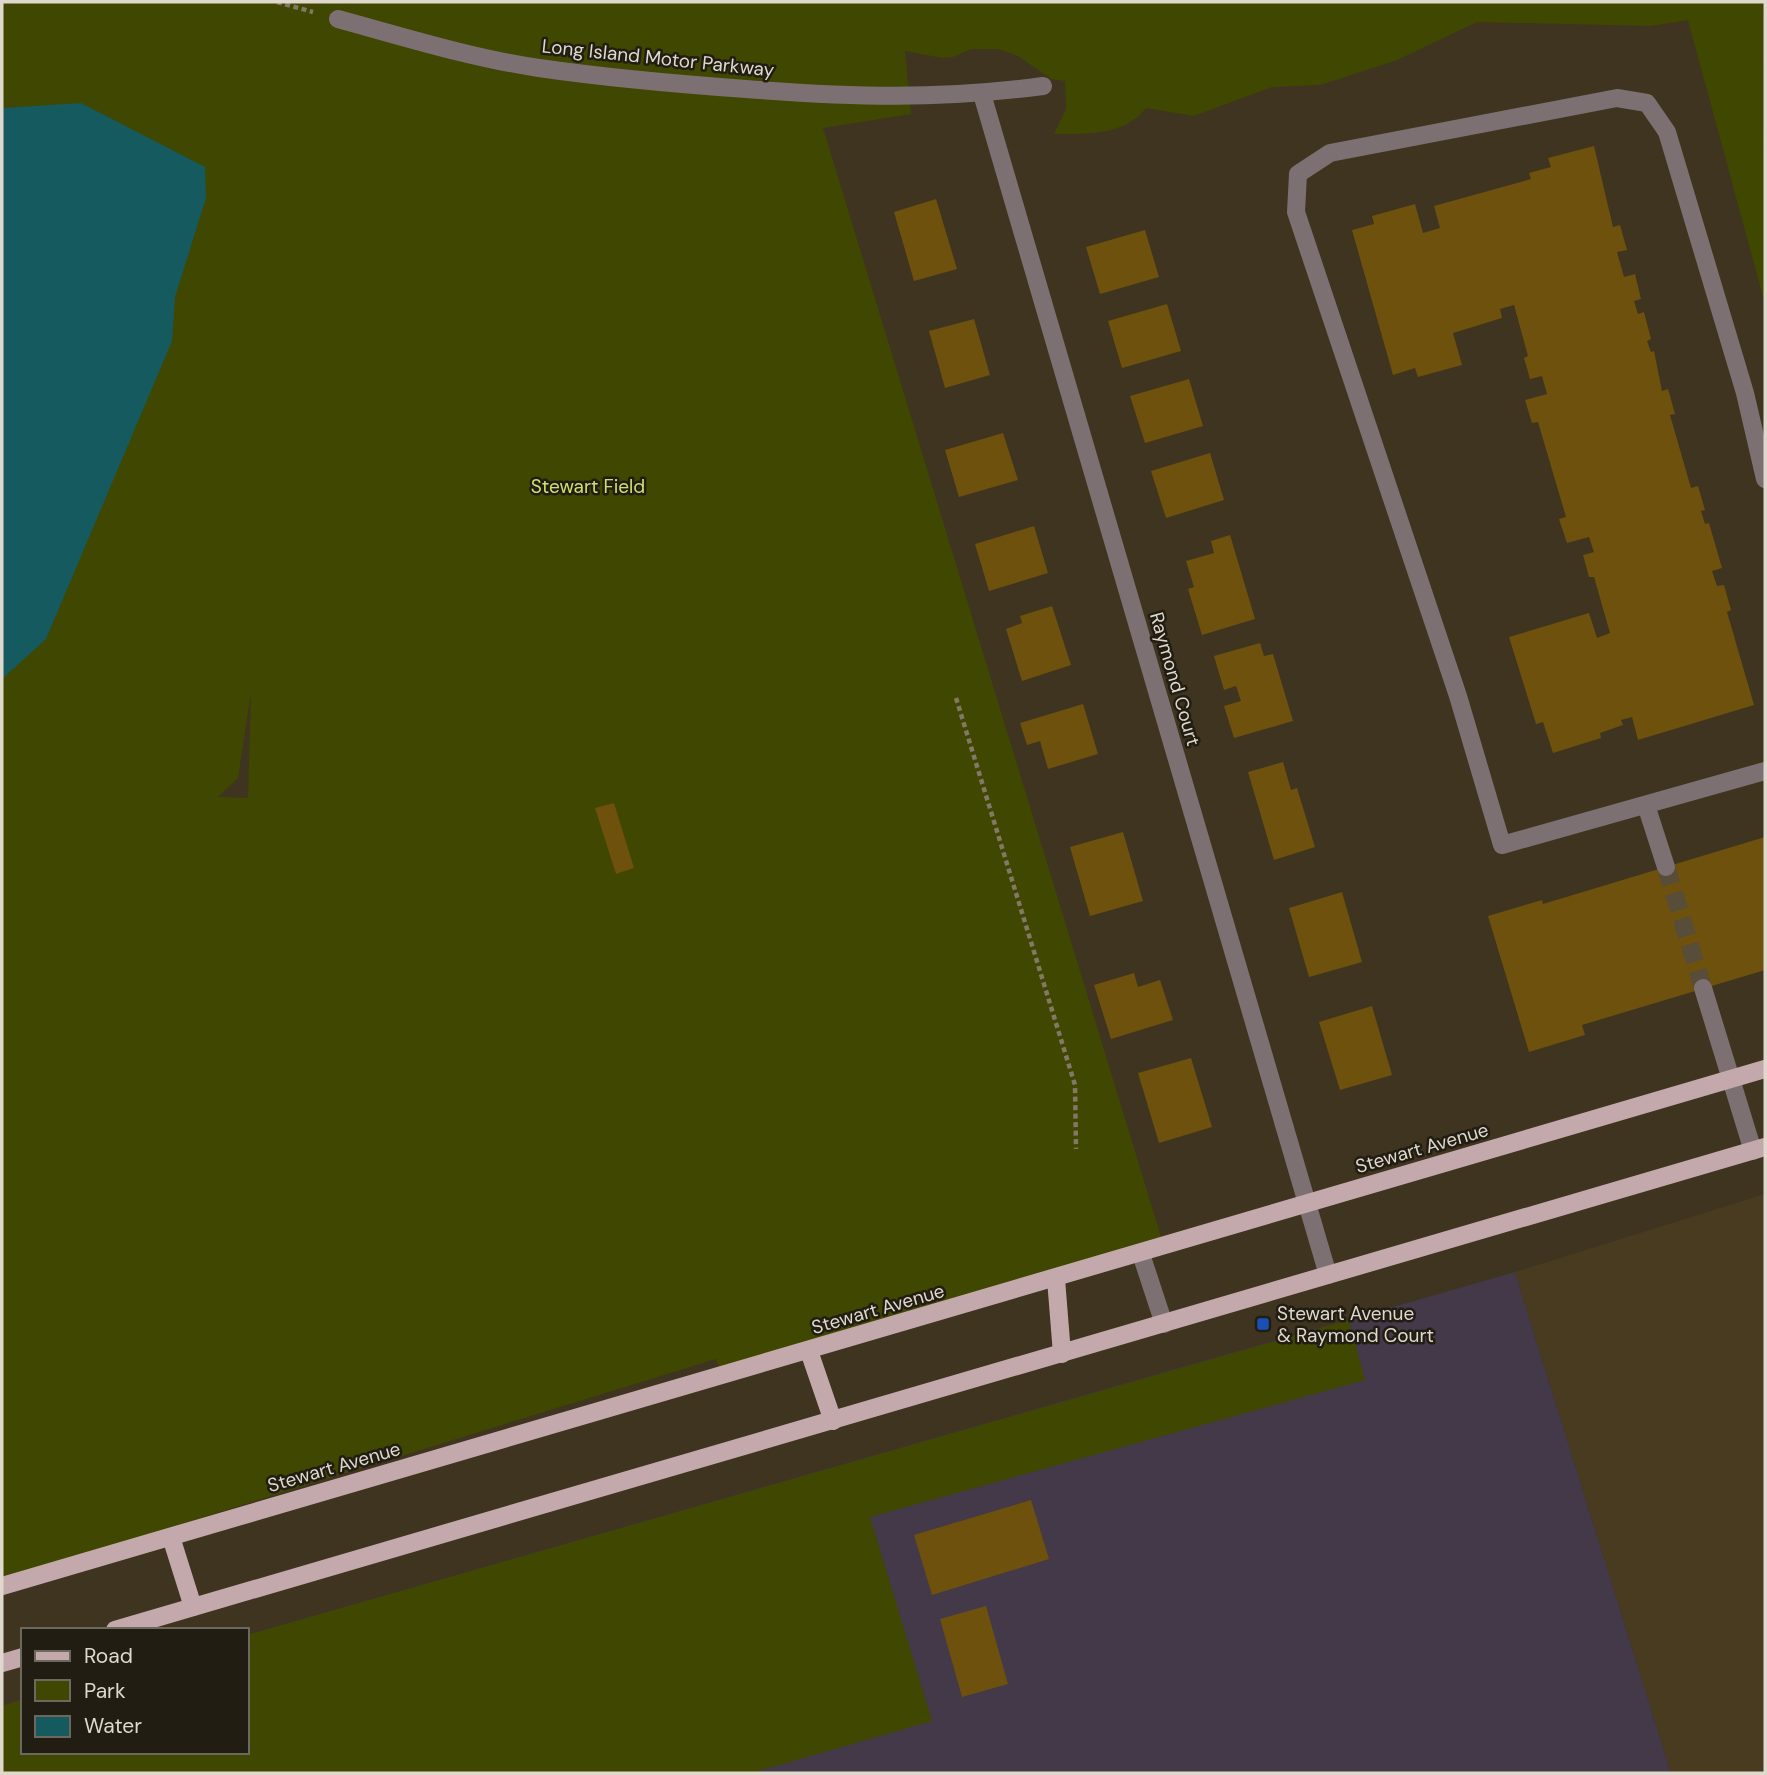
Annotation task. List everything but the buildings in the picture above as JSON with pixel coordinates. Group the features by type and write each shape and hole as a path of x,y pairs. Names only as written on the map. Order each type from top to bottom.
{"main road":[{"name":"Stewart Avenue","path":"2,1586 1765,1069"},
{"path":"122,1628 1759,1149"},
{"path":"1056,1279 1062,1354"},
{"path":"809,1351 833,1421"},
{"path":"171,1536 193,1607"},
{"path":"2,1663 21,1658"}],"street":[{"name":"Long Island Motor Parkway","path":"338,19 427,44 537,68 654,82 855,98 982,94 1043,86"},
{"name":"Raymond Court","path":"982,94 1328,1275"},
{"path":"1765,479 1745,393 1667,132 1647,103 1617,98 1330,153 1298,174 1296,212 1458,696 1502,845 1765,771"},
{"path":"1646,806 1666,867"},
{"path":"1703,988 1731,1079 1759,1149"},
{"path":"1141,1254 1164,1324"}],"path":[{"path":"277,2 338,19"},
{"path":"956,698 1075,1085 1076,1149"}],"shaded area":[{"path":"1765,1194 1765,1773 1671,1773 1515,1272"},
{"path":"1515,1272 1671,1773 2,1773 2,1706 21,1700 21,1754 248,1754 248,1635"}],"green space":[{"name":"Stewart Field","path":"2,2 1763,2 1765,304 1688,20 1651,26 1477,22 1395,61 1320,85 1272,87 1194,116 1146,108 1127,124 1116,129 1079,134 1054,134 1066,109 1065,81 1051,79 1018,56 999,49 971,49 953,57 942,58 905,51 911,114 823,128 1162,1240 719,1367 716,1359 2,1579","holes":["251,692 248,798 218,797 238,778"]},
{"path":"1349,1320 1365,1380 870,1517 932,1721 752,1773 2,1773 2,1706 21,1700 21,1754 248,1754 248,1635"}],"water":[{"path":"81,103 205,167 206,198 175,297 172,341 46,639 2,679 2,108"}],"tunnel":[{"path":"1666,867 1703,988"}],"place":[{"name":"Stewart Avenue & Raymond Court","path":"1263,1324"}]}
